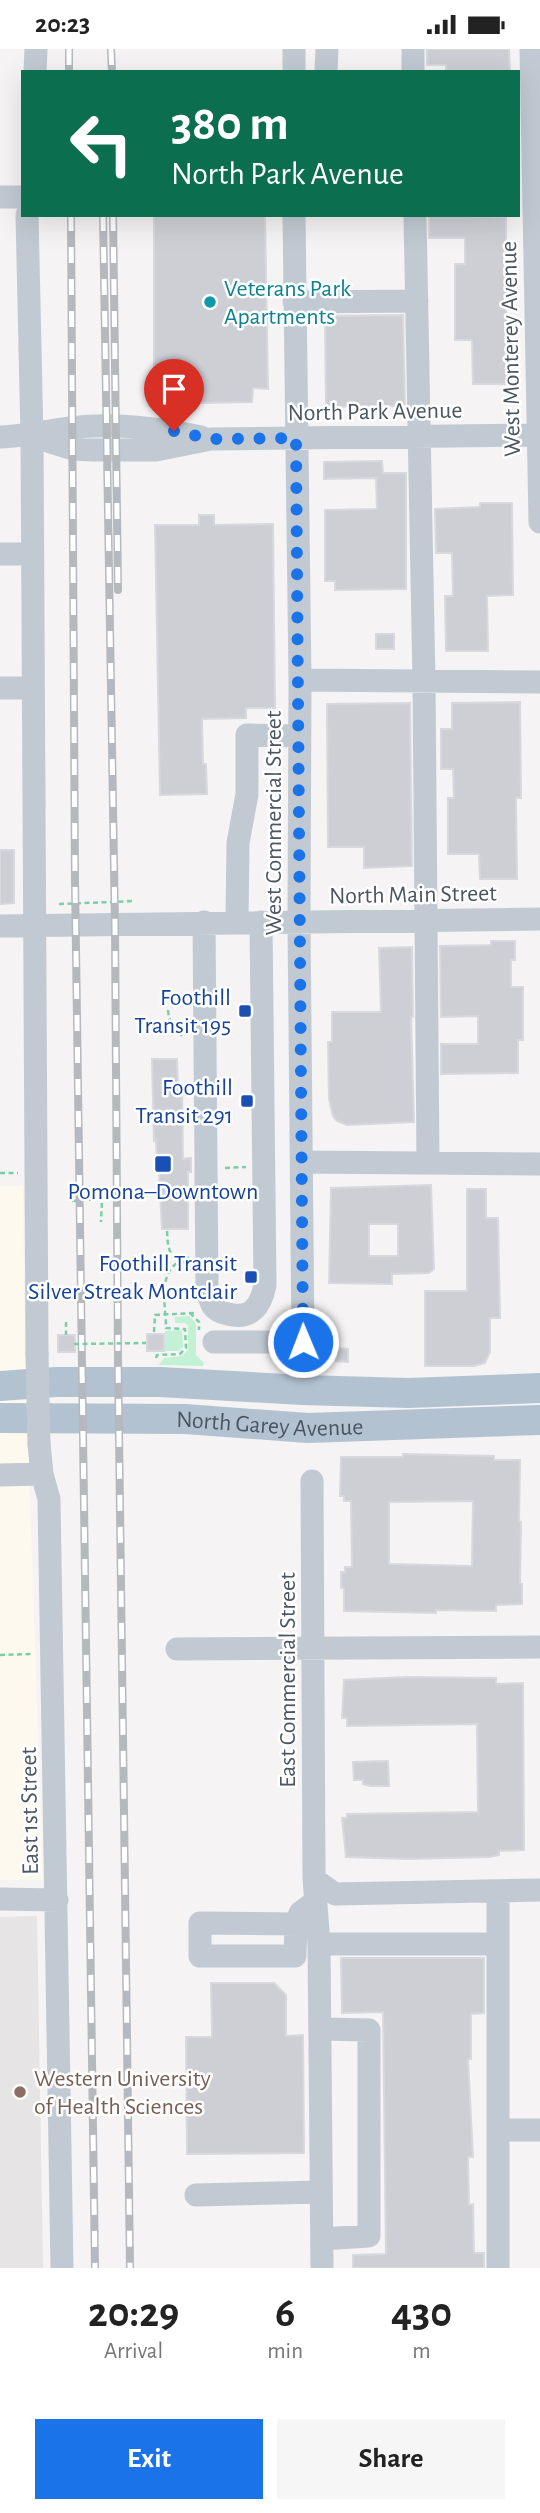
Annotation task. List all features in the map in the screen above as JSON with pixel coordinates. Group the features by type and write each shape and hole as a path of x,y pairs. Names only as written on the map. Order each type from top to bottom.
{"main road":[{"name":"North Garey Avenue","path":"6,1385 160,1382 408,1393 540,1388"},
{"name":"North Garey Avenue","path":"0,1418 185,1419 308,1428 540,1420"}],"street":[{"path":"35,70 36,49"},
{"path":"294,49 294,70"},
{"path":"326,70 327,49"},
{"path":"413,49 413,70"},
{"name":"West Monterey Avenue","path":"531,49 526,195 538,322 540,522"},
{"path":"0,197 21,197"},
{"name":"East 1st Street","path":"27,217 32,436 37,1354 39,1444 49,1499 62,2268"},
{"name":"West Commercial Street","path":"214,1342 303,1342 300,680 294,217"},
{"path":"415,217 424,682 428,1163"},
{"path":"294,302 417,301"},
{"name":"North Park Avenue","path":"0,437 32,436 73,449 156,450 211,439 539,435"},
{"path":"0,554 32,554"},
{"path":"300,680 540,682"},
{"path":"0,688 33,688"},
{"path":"237,922 238,843 247,794 247,735 299,736"},
{"name":"North Main Street","path":"0,926 540,919"},
{"path":"204,922 208,1290 213,1306 234,1316 246,1315 256,1310 265,1285 261,922"},
{"path":"302,1162 540,1164"},
{"path":"0,1475 43,1474"},
{"name":"East Commercial Street","path":"312,1481 315,1890 319,1944 322,2268"},
{"path":"177,1649 540,1647"},
{"path":"296,1924 315,1890 335,1894 540,1890"},
{"path":"498,1891 498,2268"},
{"path":"0,1899 57,1900"},
{"path":"319,1944 498,1944"},
{"path":"320,2029 369,2029 369,2236 322,2239"},
{"path":"498,2130 540,2130"},
{"path":"197,2195 321,2193"}],"path":[{"path":"59,904 135,901"},
{"path":"168,1010 168,1020 185,1038"},
{"path":"223,1168 253,1167"},
{"path":"72,1201 102,1199 101,1222"},
{"path":"156,1362 157,1355 180,1354 186,1348 185,1329 166,1328 166,1275 174,1264 181,1261 194,1271"},
{"path":"154,1332 155,1315"},
{"path":"66,1322 66,1335"},
{"path":"74,1344 146,1343"}],"shaded area":[{"path":"0,1186 23,1186 25,1354 43,1880 0,1880"},
{"name":"Western University of Health Sciences","path":"37,1916 43,2268 0,2268 0,1917"}],"green space":[{"path":"189,1316 196,1323 196,1355 204,1363 203,1366 159,1365 164,1358 182,1356 188,1350 188,1325 175,1323 175,1317"},
{"path":"180,1330 183,1347 179,1351 164,1351 165,1331"}],"building":[{"path":"427,49 509,49 510,70 446,70 446,65 427,65"},
{"name":"Veterans Park Apartments","path":"154,217 265,217 268,389 253,388 252,402 154,404"},
{"path":"429,217 506,217 506,318 510,318 511,384 473,384 472,340 455,340 455,264 465,264 465,238 429,238"},
{"path":"403,315 405,406 326,407 325,316"},
{"path":"382,461 383,473 406,473 406,589 335,590 335,581 325,581 325,510 377,509 376,478 324,479 324,462"},
{"path":"480,503 512,503 513,595 487,596 488,651 446,651 445,596 453,596 452,553 436,553 435,509 480,507"},
{"path":"199,515 214,515 214,525 273,524 275,708 246,708 246,718 202,719 207,794 160,795 155,525 199,525"},
{"path":"376,634 394,634 394,649 376,649"},
{"path":"520,702 521,798 516,798 517,879 480,879 479,854 448,854 448,798 454,798 453,769 441,769 441,729 452,729 452,703"},
{"path":"410,703 412,866 364,868 364,847 328,847 327,704"},
{"path":"0,850 14,850 14,903 0,904"},
{"path":"491,941 515,941 515,960 511,960 511,987 523,987 523,1040 518,1040 518,1073 441,1074 441,1044 478,1044 478,1016 441,1017 440,946 491,945"},
{"path":"412,947 414,1122 347,1125 333,1116 329,1099 328,1042 332,1042 332,1012 381,1012 379,948"},
{"path":"152,1059 177,1059 178,1087 182,1087 183,1159 191,1158 191,1172 188,1172 188,1229 162,1229 156,1140 154,1141"},
{"path":"431,1185 434,1269 429,1273 392,1274 392,1284 329,1283 331,1188","holes":["369,1224 398,1224 398,1256 369,1256"]},
{"path":"467,1189 486,1189 486,1218 498,1218 500,1318 490,1318 490,1352 485,1363 474,1366 425,1366 425,1291 467,1291"},
{"path":"147,1334 164,1334 164,1351 147,1351"},
{"path":"58,1335 75,1335 75,1352 58,1352"},
{"path":"336,1348 348,1349 348,1362 336,1361"},
{"path":"403,1454 494,1456 494,1460 520,1460 522,1604 496,1605 496,1611 344,1611 341,1572 345,1572 345,1567 352,1567 351,1501 344,1501 344,1496 340,1496 341,1457 403,1457","holes":["473,1501 472,1566 389,1564 389,1502"]},
{"path":"406,1677 496,1678 496,1684 523,1683 524,1850 499,1851 499,1855 490,1857 346,1857 342,1818 347,1818 347,1814 478,1812 477,1724 347,1726 347,1718 342,1718 344,1680"},
{"path":"388,1761 389,1786 370,1786 363,1784 363,1780 354,1780 353,1762"},
{"path":"341,1958 484,1958 484,2013 471,2014 471,2059 468,2059 473,2157 468,2157 474,2253 484,2253 484,2268 353,2268 353,2255 386,2254 383,2012 342,2013"},
{"path":"211,1983 274,1983 286,1995 286,2036 303,2035 304,2153 187,2154 186,2037 212,2037"}],"railway":[{"path":"69,49 69,70"},
{"path":"111,49 112,70"},
{"path":"71,217 75,880 95,2268"},
{"path":"103,217 115,925 130,2268"},
{"path":"113,217 118,590"}],"place":[{"name":"Veterans Park Apartments","path":"210,302"},
{"name":"Foothill Transit 195","path":"245,1011"},
{"name":"Foothill Transit 291","path":"247,1101"},
{"name":"Pomona–Downtown","path":"163,1164"},
{"name":"Foothill Transit Silver Streak Montclair","path":"251,1277"},
{"name":"Western University of Health Sciences","path":"20,2092"}],"route":[{"path":"174,431 211,439 296,438 300,680 303,1342"}]}
